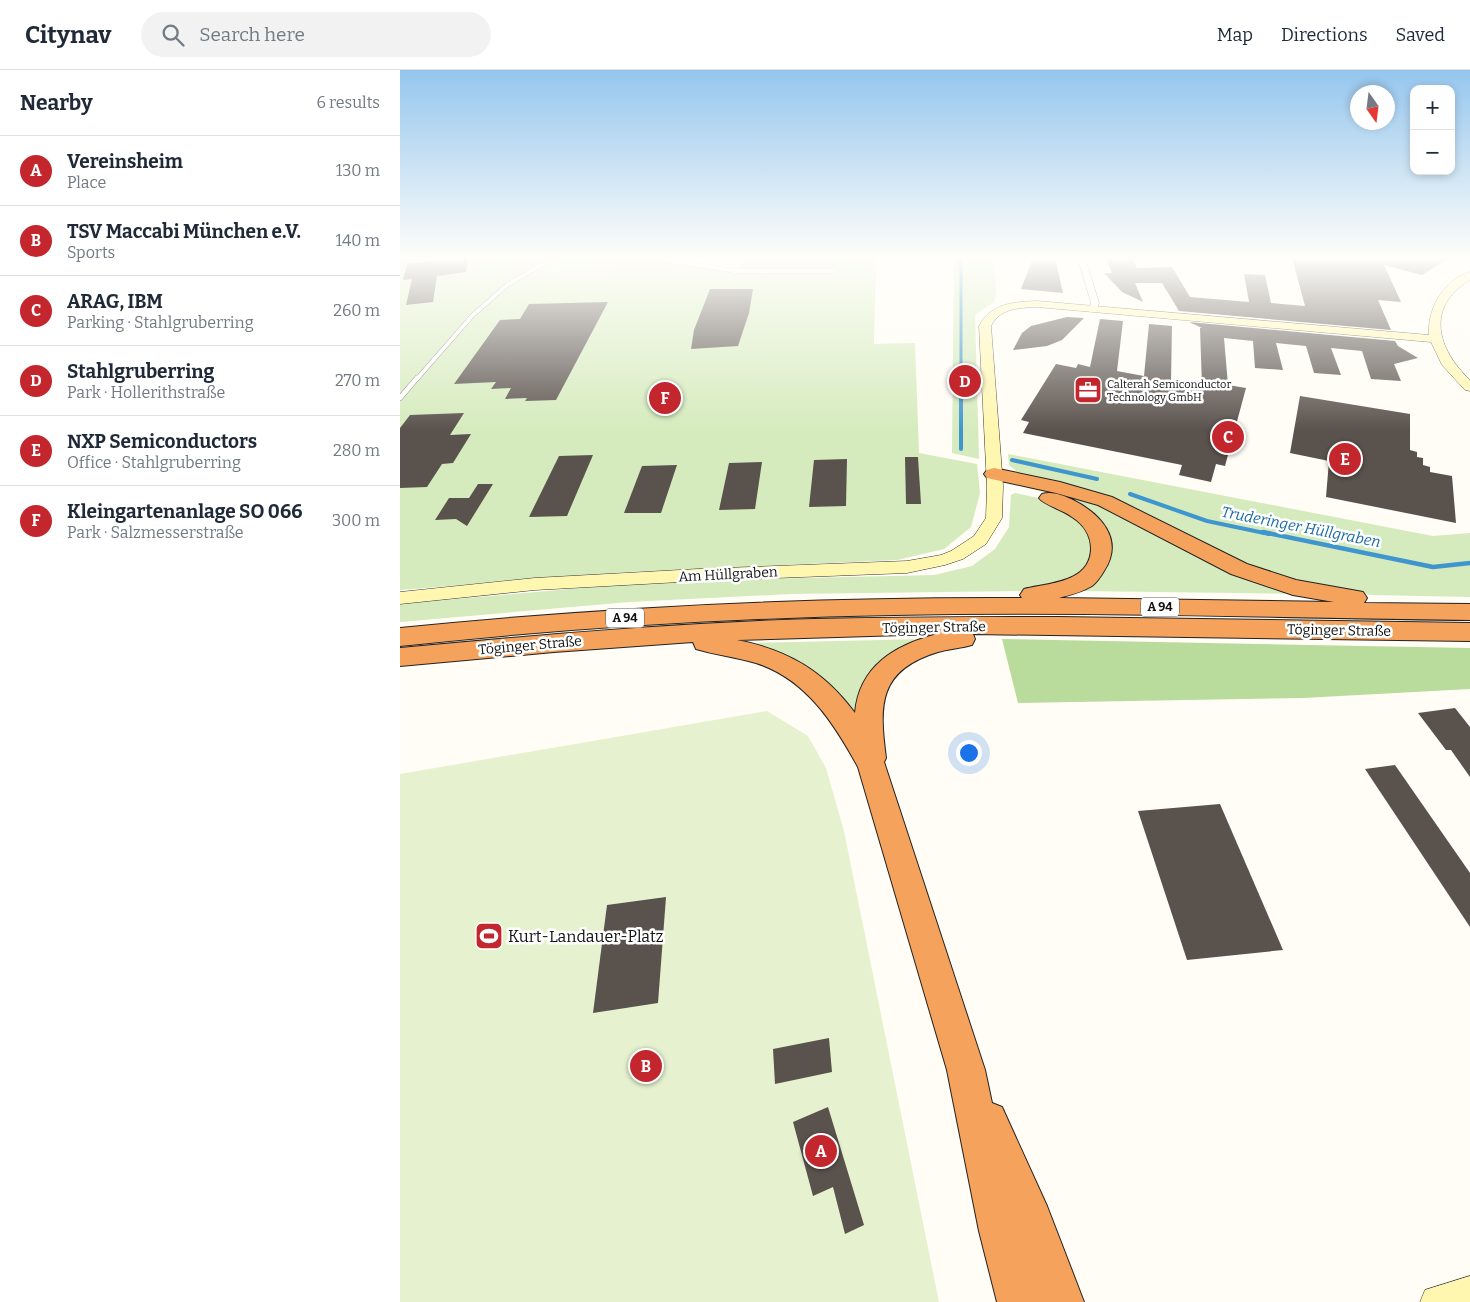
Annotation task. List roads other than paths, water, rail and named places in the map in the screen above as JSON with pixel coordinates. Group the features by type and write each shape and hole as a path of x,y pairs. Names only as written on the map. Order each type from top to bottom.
{"highway":[{"path":"994,480 1060,488 1105,501 1239,568 1293,587 1352,598 1404,603 1470,603"},
{"path":"850,608 895,598 1027,596 1054,592 1082,582 1094,571 1102,556 1103,542 1094,525 1078,511 1056,499 994,480"},
{"name":"Töginger Straße","path":"400,637 492,626 646,616 850,608 1059,606 1470,612"},
{"path":"872,766 869,715 871,696 885,671 897,661 919,649 950,640 1042,636 1076,626"},
{"name":"Töginger Straße","path":"400,657 485,648 641,636 814,628 1076,626 1470,632"},
{"path":"641,636 664,644 710,643 758,654 789,667 815,682 846,721 872,766 966,1070 1000,1231 1020,1302"},
{"path":"966,1070 1032,1221 1061,1302"}],"main road":[{"name":"Am Hüllgraben","path":"400,598 545,584 698,574 925,565 957,555 980,540 994,518 994,480 985,326 991,315"},
{"path":"1167,315 1436,339"},
{"path":"1434,315 1436,339 1444,358 1470,387"},
{"path":"1437,1302 1470,1293"}],"lane":[{"path":"400,398 473,315"}],"waterway":[{"name":"Truderinger Hüllgraben","path":"961,315 961,449"},
{"name":"Truderinger Hüllgraben","path":"1012,460 1097,479"},
{"name":"Truderinger Hüllgraben","path":"1130,494 1207,521 1269,534"},
{"name":"Truderinger Hüllgraben","path":"1263,532 1433,567 1470,563"}],"place":[{"name":"Stahlgruberring","path":"965,381"},
{"name":"Calterah Semiconductor Technology GmbH","path":"1088,390"},
{"name":"Kleingartenanlage SO 066","path":"665,398"},
{"name":"ARAG, IBM","path":"1228,437"},
{"name":"NXP Semiconductors","path":"1345,459"},
{"name":"Kurt-Landauer-Platz","path":"489,936"},
{"name":"TSV Maccabi München e.V.","path":"646,1066"},
{"name":"Vereinsheim","path":"821,1151"}]}
